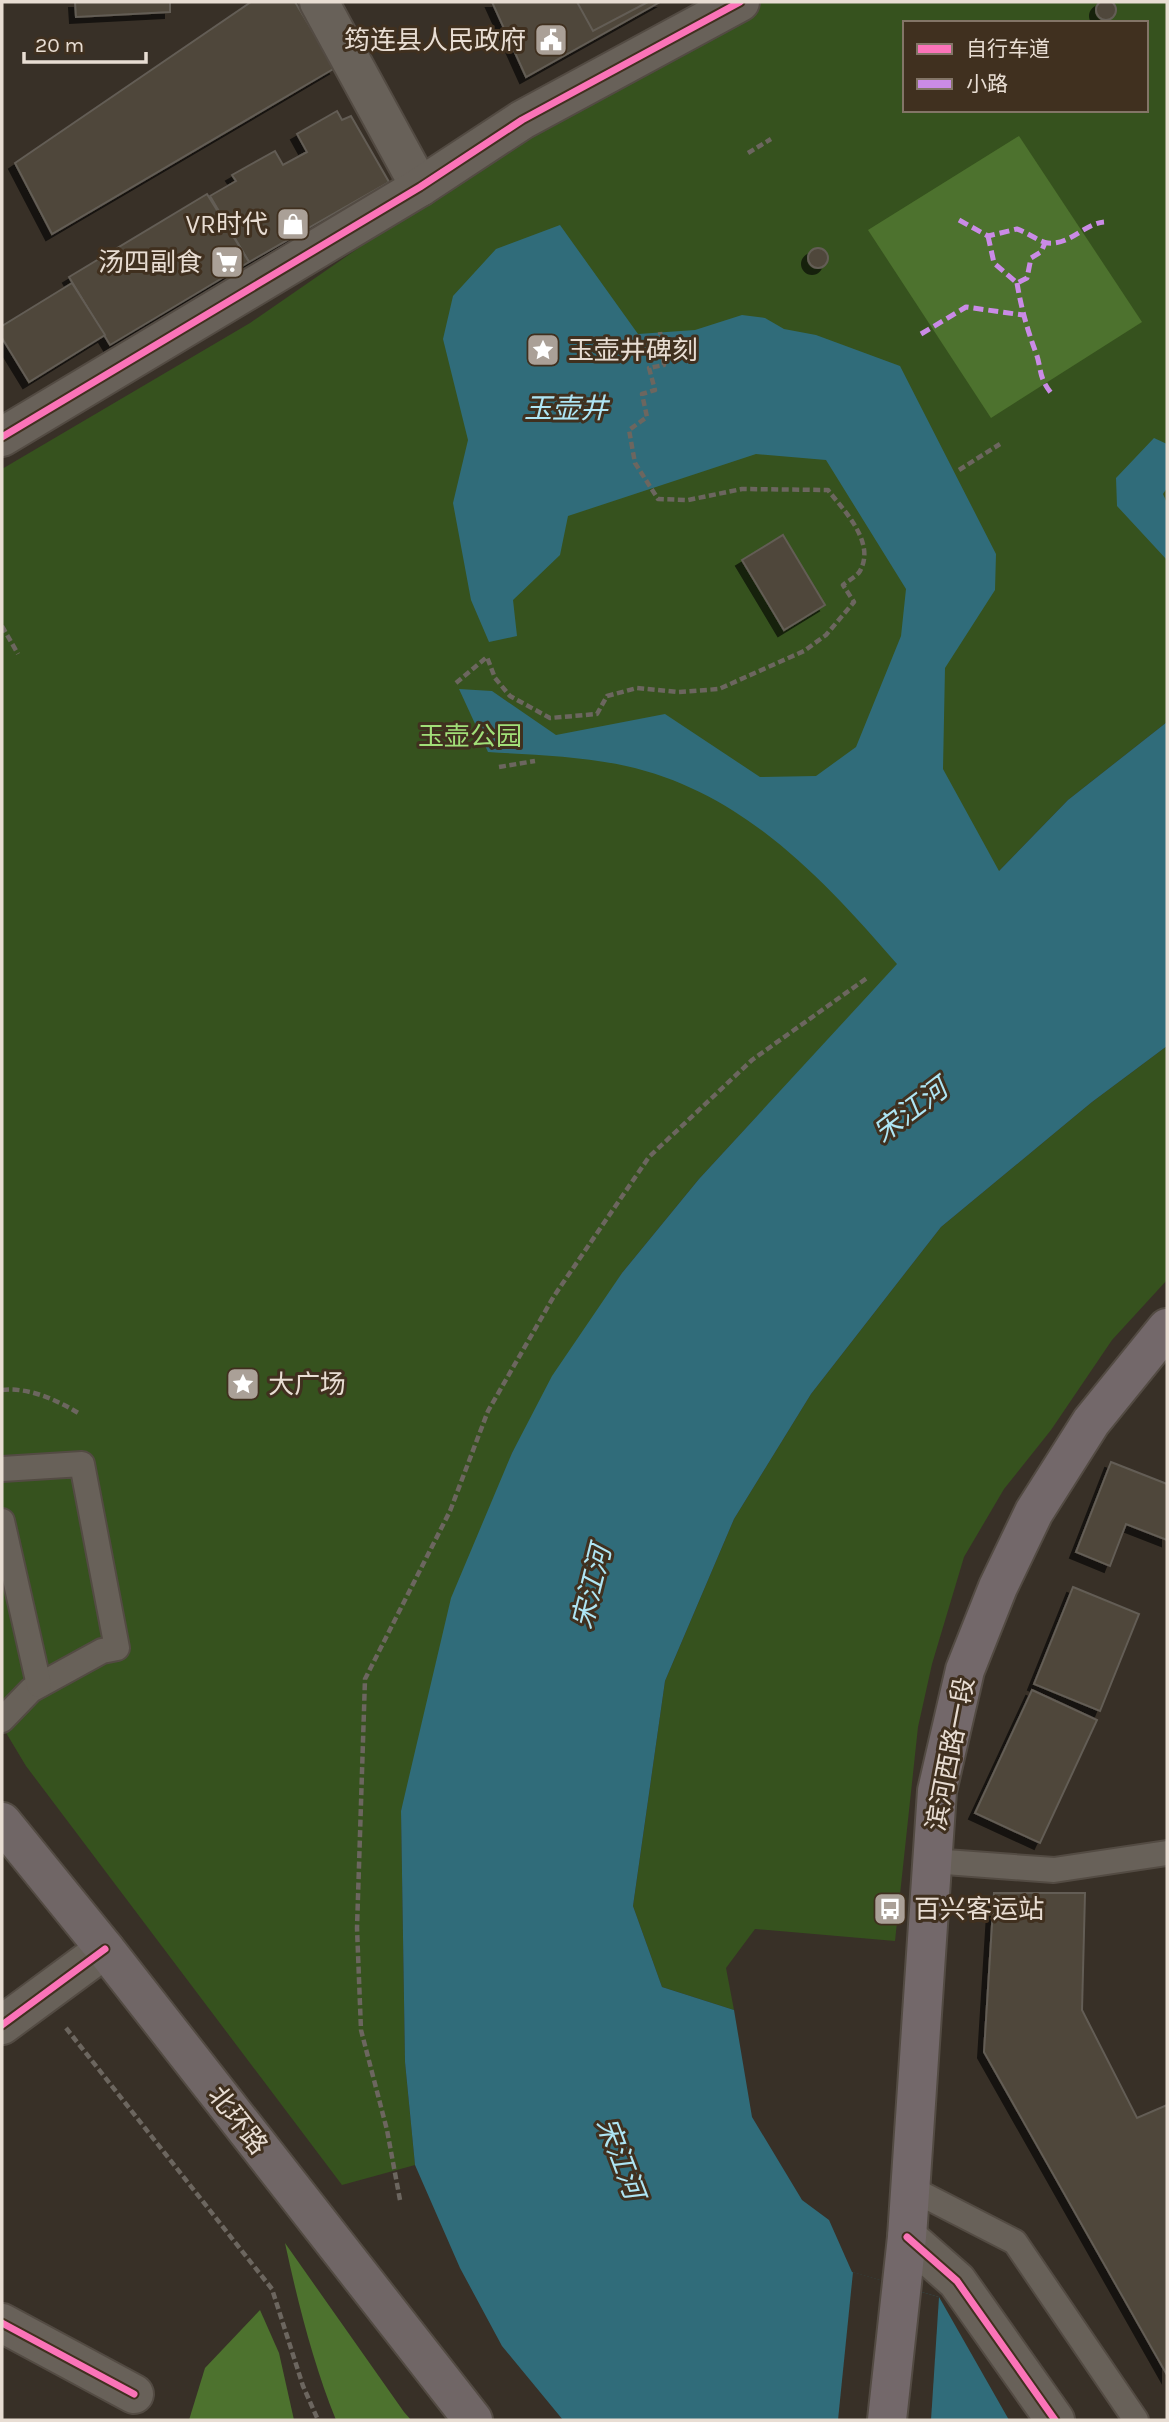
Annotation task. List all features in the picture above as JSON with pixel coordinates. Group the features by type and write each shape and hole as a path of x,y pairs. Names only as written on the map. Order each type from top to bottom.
{"highway":[{"name":"滨河西路一段","path":"887,2420 907,2237 937,1791 965,1670 998,1587 1034,1512 1091,1422 1167,1328"}],"main road":[{"name":"北环路","path":"2,1822 105,1949 473,2420"}],"street":[{"path":"319,2 420,187"},
{"path":"2,437 420,187 522,120 740,2"},
{"path":"2,2025 105,1949"},
{"path":"907,2237 957,2281 1055,2420"},
{"path":"2,2323 134,2394"}],"lane":[{"path":"2,1469 82,1464 117,1648 103,1651 39,1685 2,1720"},
{"path":"2,1521 39,1685"},
{"path":"932,1861 1054,1870 1167,1853"},
{"path":"910,2188 1015,2242 1136,2420"}],"path":[{"path":"748,153 771,138"},
{"path":"456,683 487,657 495,678 510,696 550,718 597,714 607,696 637,688 678,692 719,689 804,651 826,635 854,602 843,585 860,572 865,551 859,531 828,490 742,489 688,500 658,499 635,463 629,430 647,416 642,394 655,390 649,368 664,365 660,332"},
{"path":"959,470 1000,444"},
{"path":"2,626 18,654"},
{"path":"499,766 535,761"},
{"path":"400,2200 387,2130 360,2030 357,1928 365,1679 450,1511 488,1411 554,1296 649,1157 752,1059 867,978"},
{"path":"2,1390 31,1392 64,1404 80,1414"},
{"path":"41,1995 272,2289 303,2386 318,2420"}],"green space":[{"name":"玉壶公园","path":"749,2 1167,2 1167,722 1068,800 999,871 898,964 699,1179 622,1273 512,1453 401,1811 405,2062 415,2165 342,2185 26,1766 2,1726 2,469 250,323 593,86"},
{"path":"1019,136 1142,322 991,418 868,230"},
{"path":"1167,1046 1167,1280 1112,1340 1051,1430 1004,1489 964,1557 932,1664 918,1727 895,1941 755,1929 726,1968 734,2010 662,1987 633,1906 665,1681 734,1519 811,1394 941,1227 1092,1102"},
{"path":"285,2243 411,2420 336,2420 307,2333"},
{"path":"260,2310 279,2353 294,2420 189,2420 205,2368"}],"water":[{"path":"560,225 638,334 695,330 742,315 765,318 784,329 816,335 900,366 996,554 995,590 945,668 943,769 999,871 1068,800 1167,722 1167,1046 1092,1102 941,1227 811,1394 734,1519 665,1681 633,1906 662,1987 734,2010 752,2117 802,2200 829,2220 852,2272 939,2297 1009,2420 563,2420 502,2346 460,2268 415,2165 405,2062 401,1811 451,1598 512,1453 552,1376 622,1273 699,1179 897,964 809,870 743,817 668,778 626,766 575,758 488,752 459,689 492,691 556,735 665,714 760,777 816,776 856,747 901,636 906,589 826,460 756,454 568,516 560,555 513,600 517,636 489,642 471,600 453,503 468,440 443,339 453,296 496,249"},
{"path":"1154,438 1167,444 1167,488 1163,494 1167,503 1167,560 1117,506 1116,478"}],"pier":[{"path":"853,2272 939,2297 931,2420 838,2420"}],"building":[{"path":"1106,0 1113,3 1116,10 1113,17 1106,20 1099,17 1096,10 1099,3"},
{"path":"75,2 170,2 170,12 76,17"},
{"path":"251,2 295,2 335,68 52,234 15,163"},
{"name":"筠连县人民政府","path":"492,2 660,2 526,77"},
{"path":"577,2 648,2 593,31"},
{"path":"337,111 342,120 351,116 389,182 249,262 210,196 236,181 232,175 275,151 283,165 307,152 297,134"},
{"path":"207,194 249,262 110,345 69,277"},
{"path":"818,248 825,251 828,258 825,265 818,268 811,265 808,258 811,251"},
{"path":"72,283 105,335 29,382 2,338 2,326"},
{"path":"783,535 825,605 784,630 742,560"},
{"path":"1111,1462 1167,1484 1167,1540 1126,1524 1110,1566 1076,1552"},
{"path":"1073,1587 1139,1614 1100,1711 1034,1684"},
{"path":"1032,1690 1097,1720 1040,1843 975,1813"},
{"path":"994,1893 1085,1893 1082,2010 1137,2118 1167,2105 1167,2375 984,2052"}],"marked path":[{"path":"959,220 988,236 1017,229 1048,243 1063,241 1090,226 1104,222"},
{"path":"988,236 994,263 1017,283 1027,278 1031,258 1041,252 1045,243"},
{"path":"1017,283 1042,377 1051,393"},
{"path":"921,334 966,307 1023,315"}],"cycle path":[{"path":"2,437 420,187 522,120 740,2"},
{"path":"2,2025 105,1949"},
{"path":"907,2237 957,2281 1055,2420"},
{"path":"2,2323 134,2394"}],"place":[{"name":"筠连县人民政府","path":"551,40"},
{"name":"VR时代","path":"293,224"},
{"name":"汤四副食","path":"227,262"},
{"name":"玉壶井碑刻","path":"543,350"},
{"name":"大广场","path":"243,1384"},
{"name":"百兴客运站","path":"890,1909"}],"water label":[{"name":"玉壶井","path":"566,408"},
{"name":"宋江河","path":"910,1110"},
{"name":"宋江河","path":"591,1587"},
{"name":"宋江河","path":"621,2158"}]}
